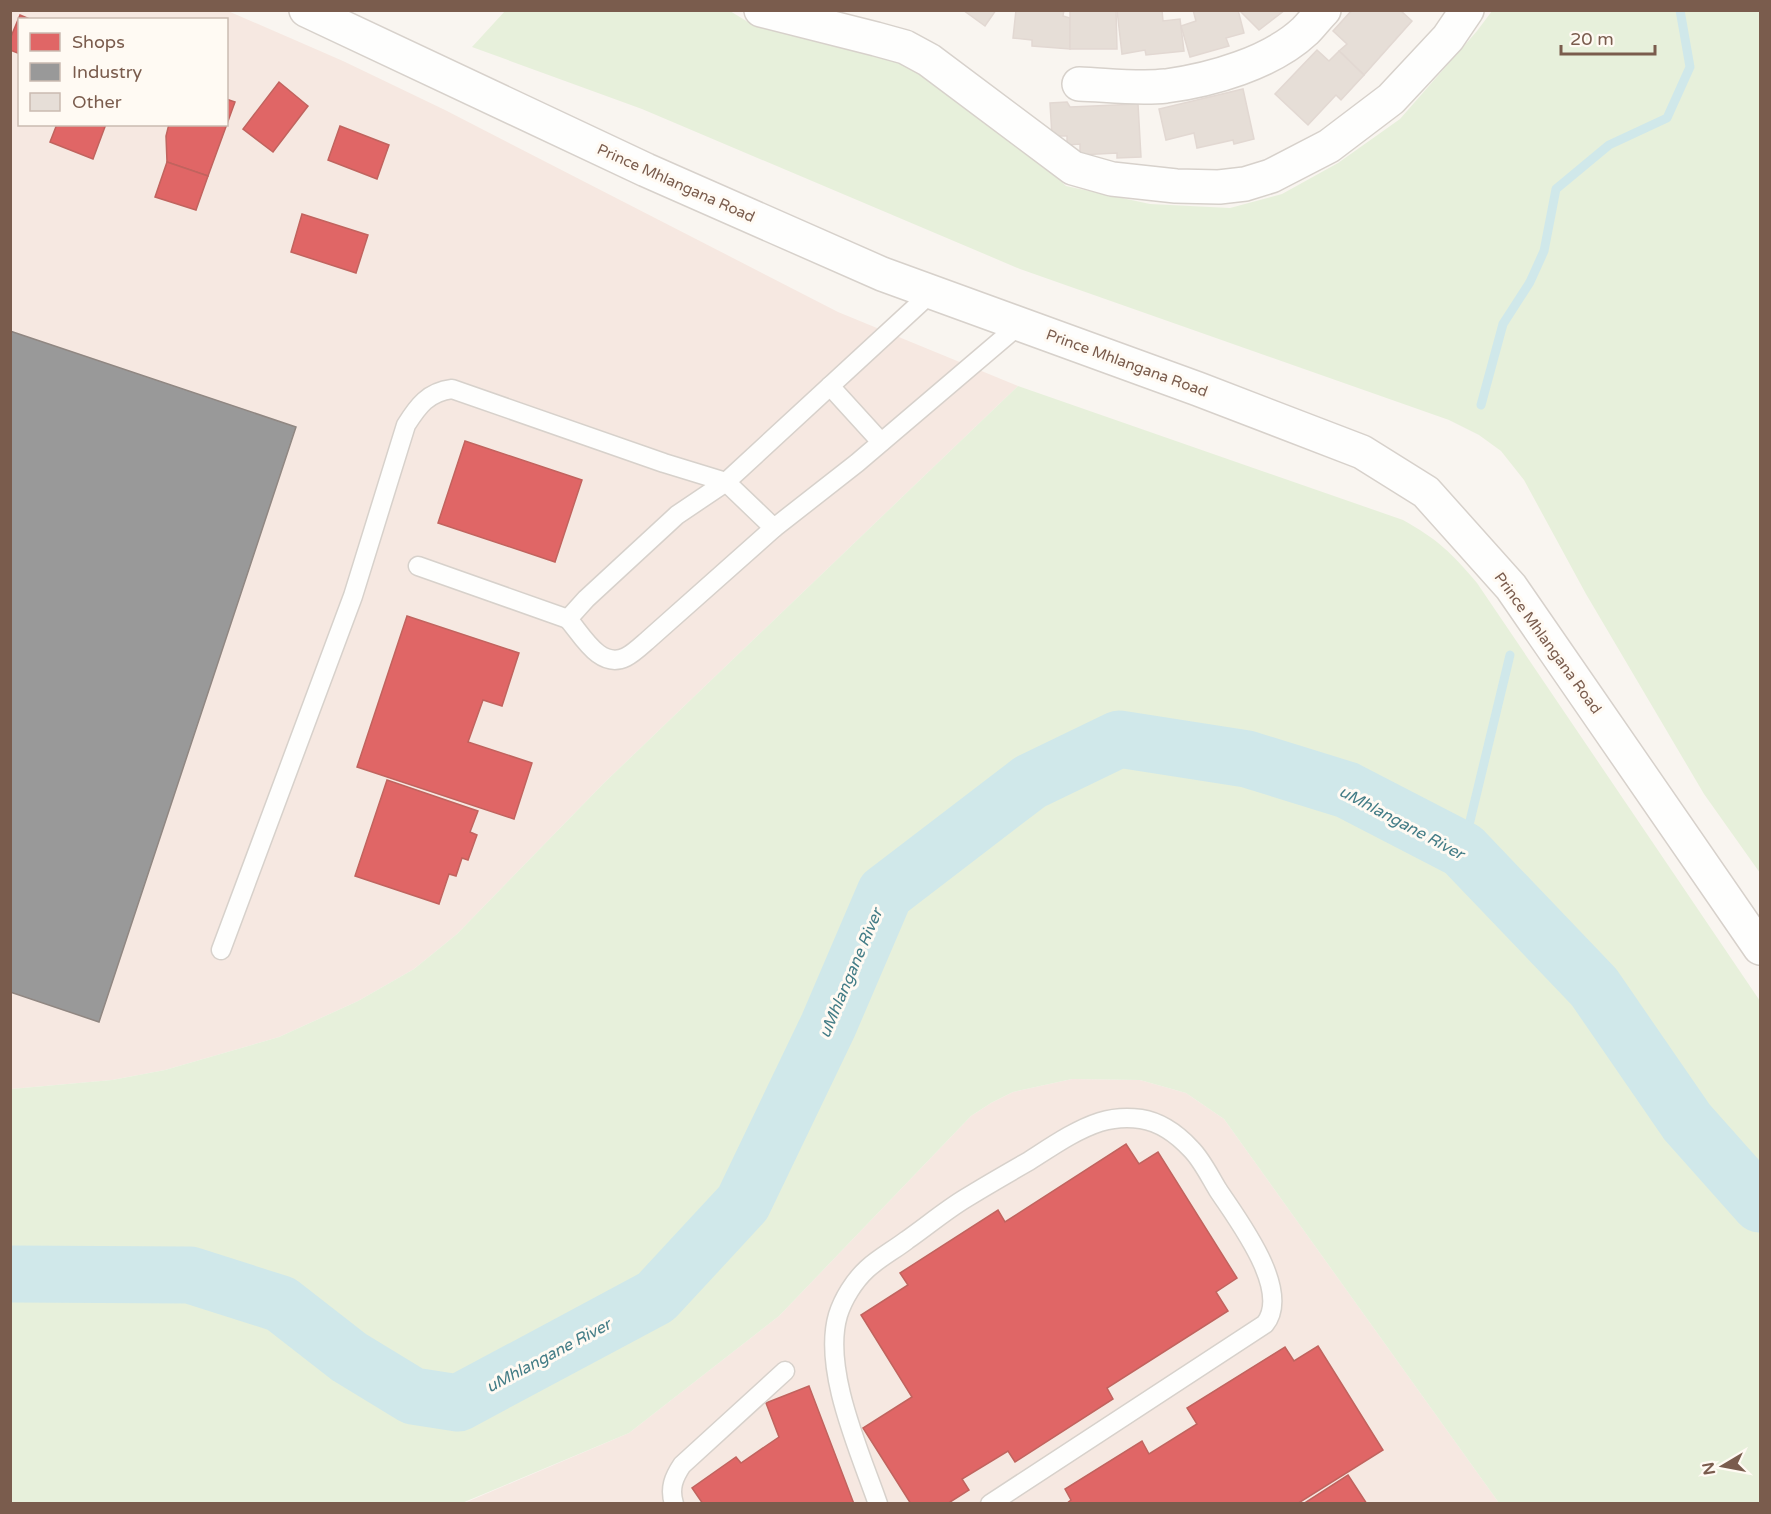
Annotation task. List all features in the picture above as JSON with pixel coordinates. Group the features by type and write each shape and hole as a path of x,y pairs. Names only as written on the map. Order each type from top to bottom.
{"street":[{"path":"761,10 905,47 929,60 1072,168 1112,179 1176,186 1219,187 1245,184 1271,176 1329,146 1391,99 1448,38 1467,10"},
{"path":"1079,84 1164,86 1206,79 1250,64 1281,48 1304,32 1324,10"},
{"name":"Prince Mhlangana Road","path":"310,11 646,170 882,274 1198,389 1362,452 1426,492 1511,587 1761,948"}],"lane":[{"path":"568,619 586,599 677,516 726,482 931,293"},
{"path":"418,566 568,619 593,649 602,656 611,660 627,656 774,528 881,442 1019,325"},
{"path":"830,386 881,442"},
{"path":"221,950 353,596 406,425 419,404 441,390 452,389 664,464 726,482 774,528"},
{"path":"878,1503 844,1405 835,1359 838,1315 846,1296 866,1270 955,1205 1071,1136 1100,1122 1119,1118 1142,1119 1157,1124 1173,1133 1192,1150 1249,1236 1266,1274 1273,1299 1271,1317 1265,1324 990,1503"},
{"path":"674,1503 672,1488 674,1477 682,1465 785,1371"}],"shaded area":[{"path":"11,11 228,11 343,61 445,110 838,312 1018,386 604,783 457,934 414,969 358,1001 279,1037 165,1070 112,1080 11,1089"},
{"path":"1072,1079 1140,1080 1186,1093 1224,1119 1499,1503 462,1504 629,1433 779,1316 971,1116 1013,1092"}],"green space":[{"path":"505,11 730,11 748,22 892,56 997,121 1066,186 1150,204 1230,208 1282,194 1338,163 1400,119 1492,11 1760,11 1760,873 1704,794 1586,594 1524,480 1501,451 1479,435 1449,420 1020,269 642,109 472,47"},
{"path":"1018,386 1403,520 1443,547 1477,583 1760,1001 1760,1503 1499,1503 1224,1119 1186,1093 1140,1080 1072,1079 1013,1092 971,1116 779,1316 629,1433 462,1503 11,1503 11,1089 112,1080 165,1070 279,1037 358,1001 414,969 457,934 604,783"}],"building: Shops":[{"path":"18,20 18,53 10,50 10,39"},
{"path":"279,82 308,106 273,152 243,129"},
{"path":"228,100 235,102 228,121"},
{"path":"56,126 105,126 93,159 50,142"},
{"path":"168,126 226,126 208,176 167,162 166,136"},
{"path":"340,126 389,145 377,179 328,160"},
{"path":"167,162 208,176 196,210 155,197"},
{"path":"302,214 368,235 356,273 291,252"},
{"path":"465,441 582,480 555,562 438,523"},
{"path":"407,616 519,653 502,706 483,700 468,742 532,763 514,819 357,767"},
{"path":"387,780 478,811 470,832 477,835 468,860 462,858 456,876 449,874 439,904 355,876"},
{"path":"1126,1144 1139,1164 1158,1152 1237,1278 1216,1292 1228,1311 1107,1388 1113,1399 1015,1462 1008,1451 962,1479 969,1490 947,1504 911,1504 863,1428 912,1397 861,1315 908,1285 900,1273 998,1210 1005,1222"},
{"path":"1318,1346 1383,1450 1297,1504 1066,1504 1071,1500 1065,1489 1142,1441 1149,1454 1197,1424 1187,1408 1285,1347 1294,1361"},
{"path":"809,1386 854,1504 703,1504 692,1488 736,1457 741,1463 779,1437 766,1403"},
{"path":"1348,1475 1367,1504 1303,1504"}],"building: Industry":[{"path":"10,331 296,427 99,1022 10,992"}],"building: Other":[{"path":"963,10 996,10 985,26"},
{"path":"1016,10 1064,10 1063,16 1070,18 1070,49 1032,46 1032,40 1013,38"},
{"path":"1070,10 1116,10 1117,49 1070,49"},
{"path":"1117,10 1162,10 1163,21 1180,19 1184,51 1146,55 1145,50 1122,54"},
{"path":"1193,10 1238,10 1244,33 1226,38 1229,46 1190,57 1181,26 1196,21"},
{"path":"1239,10 1285,10 1259,30"},
{"path":"1352,10 1400,10 1412,21 1364,75 1339,51 1347,44 1333,31"},
{"path":"1317,50 1329,61 1339,51 1364,75 1341,100 1336,95 1308,125 1275,94"},
{"path":"1243,89 1254,139 1234,144 1233,140 1197,148 1194,133 1166,140 1159,109"},
{"path":"1067,102 1070,107 1138,104 1141,157 1117,158 1117,153 1080,155 1080,144 1067,145 1067,136 1052,136 1050,103"}],"waterway":[{"path":"1481,405 1503,324 1530,282 1544,251 1556,189 1609,145 1667,118 1690,67 1680,10"},
{"path":"1463,850 1510,655"},
{"name":"uMhlangane River","path":"10,1274 190,1275 281,1304 349,1357 413,1396 458,1403 656,1297 743,1203 828,1026 885,893 1030,782 1119,739 1247,759 1347,790 1463,850 1594,987 1687,1122 1760,1204"}]}
